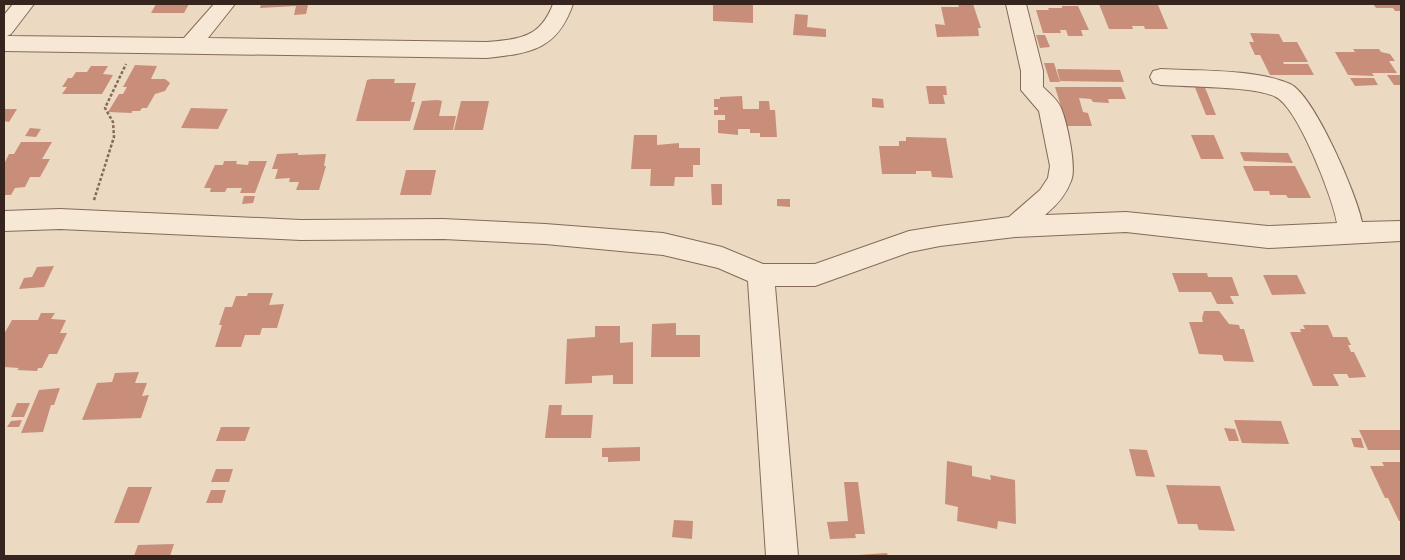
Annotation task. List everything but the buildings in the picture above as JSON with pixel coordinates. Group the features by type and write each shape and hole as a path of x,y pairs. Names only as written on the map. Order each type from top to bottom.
{"street":[{"path":"4,29 24,4"},
{"path":"190,45 226,4"},
{"path":"4,43 468,50 510,48 536,41 547,34 557,22 563,4"},
{"path":"1015,227 1049,197 1060,180 1062,166 1050,108 1032,90 1032,71 1016,4"},
{"path":"1161,77 1251,83 1291,95 1333,172 1349,215 1351,232"},
{"path":"4,220 87,220 240,229 443,229 645,242 673,246 722,258 761,275 815,274 909,242 940,236 1015,227 1126,222 1268,237 1401,231"},
{"path":"761,275 782,556"}],"path":[{"path":"87,220 114,137 113,122 105,108 134,45"}]}
